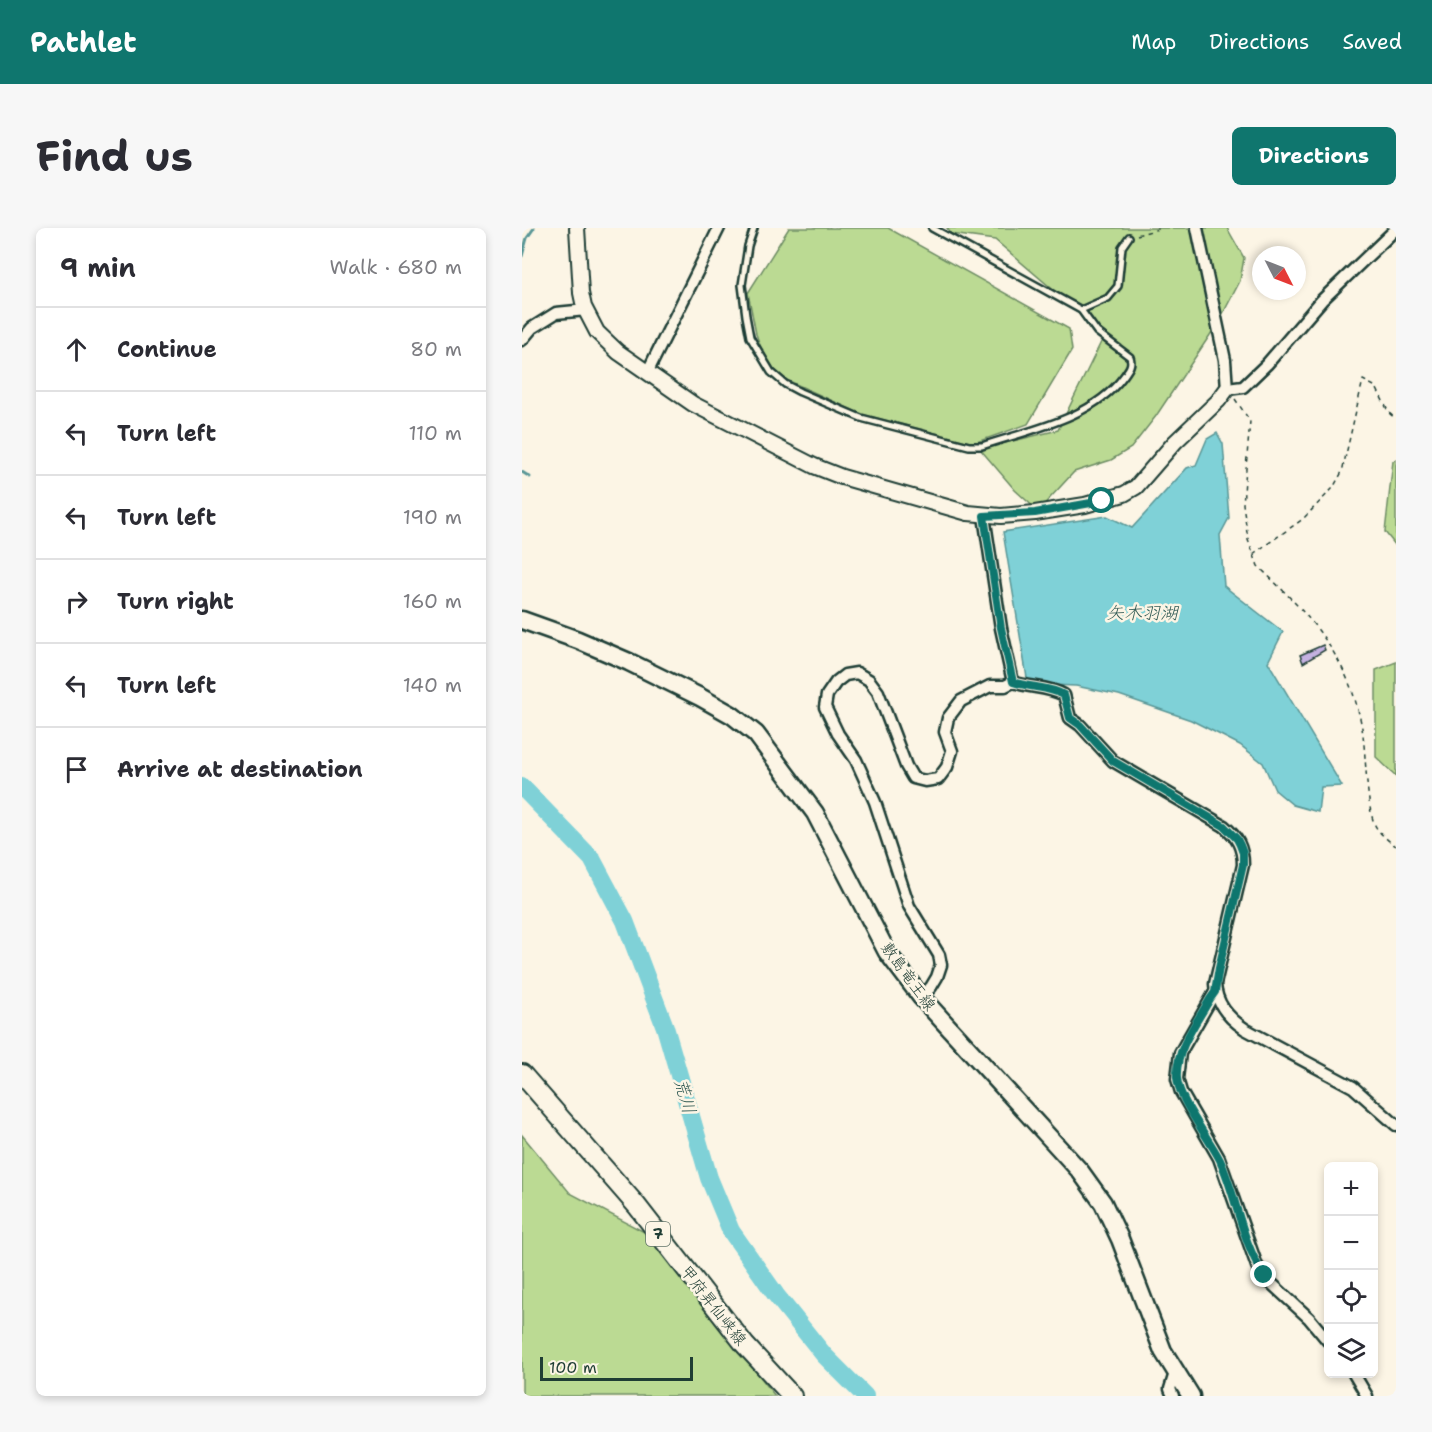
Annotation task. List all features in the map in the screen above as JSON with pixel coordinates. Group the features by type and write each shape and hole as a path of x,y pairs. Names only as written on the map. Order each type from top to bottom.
{"main road":[{"name":"敷島竜王線","path":"522,620 578,640 690,692 732,715 756,734 815,813 865,904 887,952 921,997 1080,1171 1103,1203 1120,1239 1163,1351 1191,1396"},
{"name":"甲府昇仙峡線","path":"522,1074 637,1206 745,1345 792,1396"}],"street":[{"path":"577,228 581,293 586,310 597,332 605,341 647,373 707,412 828,472 984,516 1035,513 1086,505 1124,494 1136,487 1175,442 1218,401 1227,389 1225,360 1197,228"},
{"path":"647,373 719,228"},
{"path":"1227,389 1243,387 1267,364 1322,300 1396,229"},
{"path":"522,340 532,328 556,313 586,310"},
{"path":"984,516 1001,628 1013,682"},
{"path":"921,997 937,977 941,965 939,955 909,906 875,802 856,760 831,721 825,707 826,695 845,675 857,674 869,680 878,692 909,772 913,778 925,781 938,780 947,767 952,752 945,732 948,718 961,701 990,686 1005,686 1013,682 1024,686 1053,689 1064,695 1070,718 1080,725 1113,761 1224,826 1237,839 1243,853 1243,865 1215,992 1180,1053 1177,1079 1181,1092 1219,1158 1257,1266 1324,1335"},
{"path":"1215,992 1225,1012 1233,1021 1353,1087 1396,1125"},
{"path":"1173,1396 1170,1389 1175,1373"},
{"path":"1356,1378 1366,1396"}],"lane":[{"path":"754,228 748,246 742,285 750,337 771,372 785,384 861,418 969,447 982,446 1075,415 1100,402 1131,367 1130,357 1097,332 1081,310 932,228"},
{"path":"1081,310 1108,298 1118,286 1122,247 1130,237"}],"path":[{"path":"1130,237 1162,228"},
{"path":"1252,554 1303,519 1333,488 1342,472 1364,380 1376,387 1389,413 1396,419"},
{"path":"1227,389 1250,421 1244,504 1252,554 1258,566 1315,624 1345,671 1362,730 1372,813 1376,827 1396,846"}],"green space":[{"path":"789,228 888,228 1069,329 1072,350 1028,424 974,443 861,414 787,380 774,369 762,351 756,334 748,293"},
{"path":"947,228 1227,228 1244,258 1240,281 1218,323 1156,416 1131,448 1111,460 1074,472 1038,511 1015,490 980,449 1058,430 1105,334 995,240 951,234"},
{"path":"1396,460 1396,546 1385,532 1393,461"},
{"path":"1396,662 1396,776 1376,757 1376,670"},
{"path":"522,1135 570,1193 652,1236 775,1396 522,1396"}],"water":[{"name":"矢木羽湖","path":"1217,433 1223,444 1229,518 1220,535 1224,586 1283,632 1268,662 1342,786 1321,787 1318,812 1293,805 1275,790 1263,763 1240,745 1191,720 1119,695 1076,686 1028,684 1003,532 1107,516 1132,528 1187,468 1196,465 1207,439"}],"building":[{"path":"1323,645 1325,650 1303,663 1300,655"}],"waterway":[{"path":"522,256 527,238 534,228"},
{"path":"522,472 530,477"},
{"name":"荒川","path":"522,787 592,859 625,921 665,1027 709,1178 731,1231 776,1295 824,1355 865,1396"}],"route":[{"path":"1102,501 1035,513 984,516 1001,628 1013,682 1024,686 1053,689 1064,695 1070,718 1080,725 1113,761 1224,826 1240,845 1243,853 1241,877 1215,992 1180,1053 1177,1079 1181,1092 1219,1158 1252,1256 1264,1275"}]}
